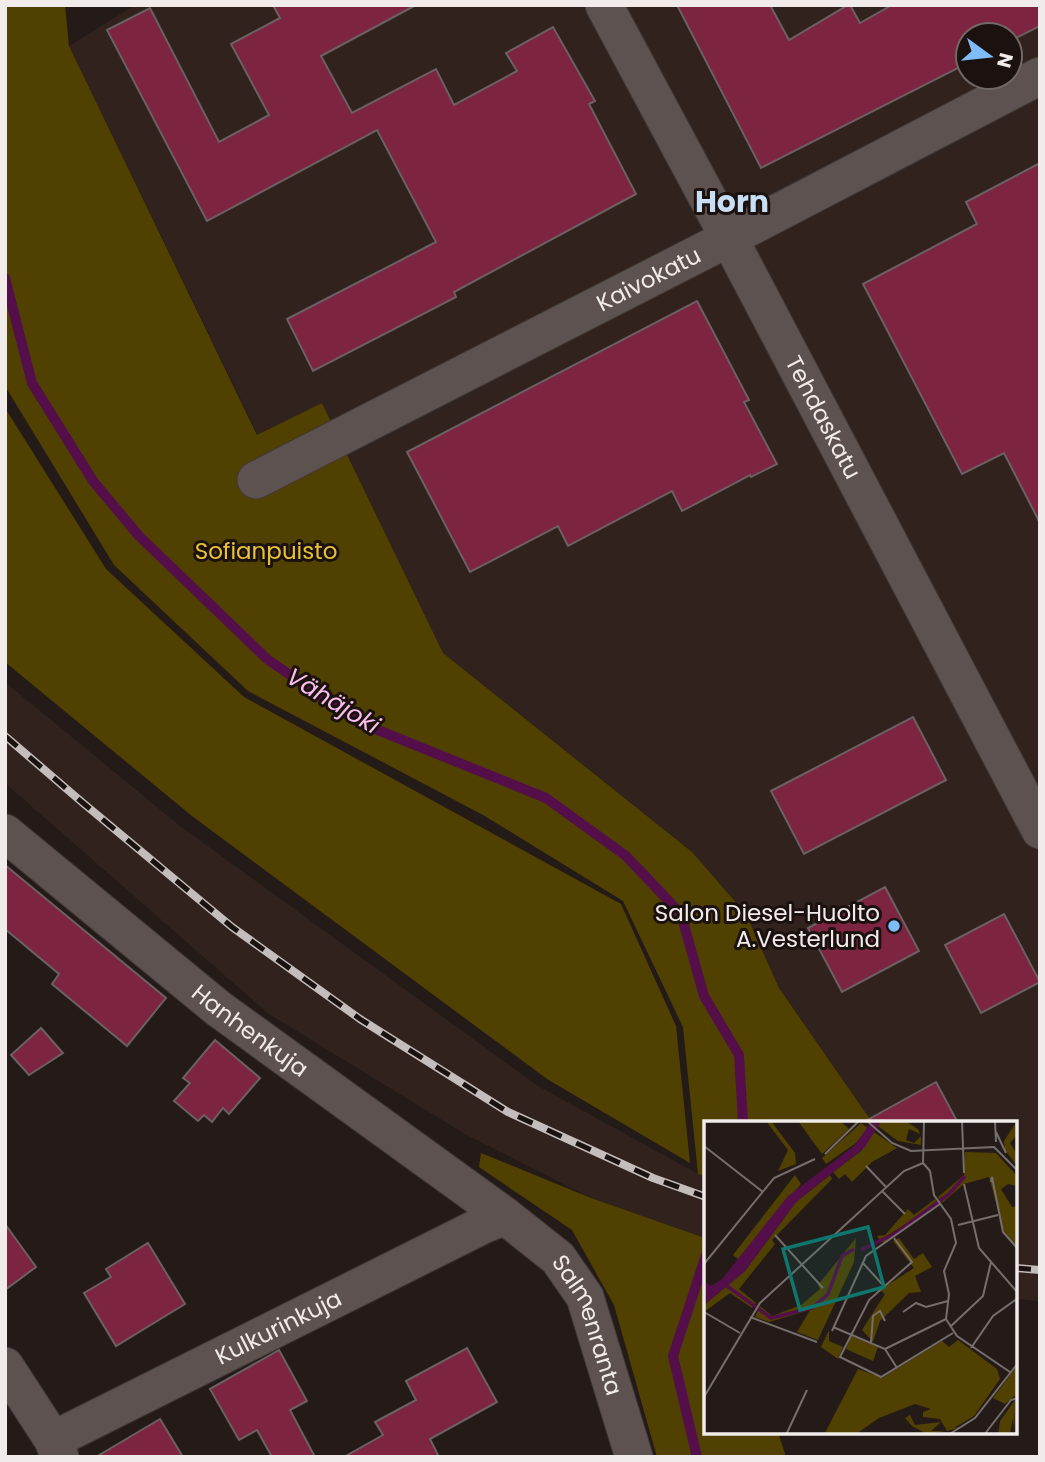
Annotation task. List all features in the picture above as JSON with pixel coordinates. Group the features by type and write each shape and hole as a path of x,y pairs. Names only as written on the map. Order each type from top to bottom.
{"street":[{"name":"Tehdaskatu","path":"604,5 1040,830"},
{"name":"Kaivokatu","path":"256,480 1040,76"},
{"name":"Hanhenkuja","path":"5,833 219,1009 505,1216"},
{"name":"Kulkurinkuja","path":"57,1448 483,1225 505,1216"},
{"name":"Salmenranta","path":"505,1216 558,1258 585,1297 634,1457"},
{"path":"5,1366 57,1448"}],"shaded area":[{"path":"135,5 1040,5 1040,1301 1017,1299 1017,1121 871,1121 779,988 746,914 692,852 443,653 322,403 258,435 69,46"},
{"path":"5,682 180,826 538,1086 704,1176 704,1238 591,1198 465,1134 269,1014 5,783"}],"green space":[{"name":"Sofianpuisto","path":"5,5 65,5 69,46 257,435 322,403 443,653 692,852 746,914 779,988 871,1121 704,1121 704,1176 698,1174 683,1027 623,901 483,815 248,691 114,565 5,386"},
{"path":"5,408 106,569 244,697 621,904 676,1026 690,1163 547,1079 192,816 5,662"},
{"path":"481,1153 591,1198 704,1238 704,1434 779,1434 786,1457 657,1457 614,1305 572,1230 479,1167"}],"building":[{"path":"273,5 416,5 321,56 352,113 436,69 454,105 517,71 506,53 553,27 595,101 589,104 636,194 454,292 456,297 313,371 287,319 436,242 377,130 207,221 107,30 150,8 219,142 269,115 231,44 280,18"},
{"path":"677,5 770,5 789,40 848,5 860,23 892,5 1040,5 1040,26 1024,34 1024,21 954,21 954,70 761,168"},
{"path":"1040,163 1040,523 1004,453 962,474 863,284 977,224 966,202"},
{"path":"697,301 749,400 744,402 777,464 751,477 750,475 682,511 672,491 568,546 558,526 470,572 407,452"},
{"path":"913,717 946,780 804,854 771,791"},
{"path":"5,865 166,998 127,1046 52,984 59,974 5,929"},
{"path":"885,887 919,951 842,992 808,928"},
{"path":"1004,914 1040,982 981,1013 945,945"},
{"path":"41,1028 63,1053 29,1075 11,1055"},
{"path":"215,1040 260,1078 229,1114 223,1108 212,1122 204,1115 198,1121 174,1101 190,1083 183,1078"},
{"path":"936,1082 957,1121 866,1121"},
{"path":"5,1224 36,1267 5,1290"},
{"path":"148,1243 185,1304 116,1346 84,1293 111,1277 106,1269"},
{"path":"467,1348 497,1402 430,1439 439,1457 344,1457 383,1435 375,1422 416,1400 406,1381"},
{"path":"279,1350 307,1401 290,1410 315,1457 272,1457 257,1430 239,1440 210,1389"},
{"path":"160,1419 183,1457 96,1457"}],"waterway":[{"name":"Vähäjoki","path":"5,278 32,383 93,481 139,536 267,659 358,722 546,798 626,856 681,914 704,996 739,1055 743,1121"},
{"name":"Vähäjoki","path":"697,1457 673,1356 704,1261"}],"railway":[{"path":"5,736 232,927 360,1019 508,1112 653,1178 704,1196"},
{"path":"1017,1268 1040,1270"}],"place":[{"name":"Salon Diesel-Huolto A.Vesterlund","path":"894,926"}],"district":[{"name":"Horn","path":"732,202"}]}
